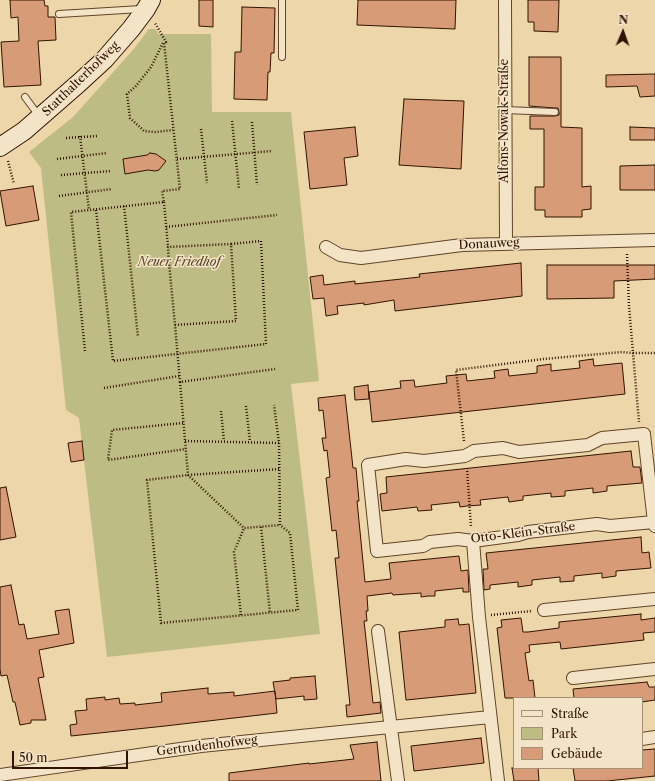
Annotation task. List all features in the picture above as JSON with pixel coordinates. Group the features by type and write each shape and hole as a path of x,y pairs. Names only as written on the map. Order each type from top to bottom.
{"street":[{"name":"Alfons-Nowak-Straße","path":"505,0 506,243"},
{"name":"Statthalterhofweg","path":"2,146 40,118 104,60 131,29 148,5"},
{"name":"Donauweg","path":"326,247 340,255 361,258 462,245 655,240"},
{"path":"644,434 655,526"},
{"name":"Otto-Klein-Straße","path":"644,434 602,438 588,445 519,452 503,448 474,451 465,456 424,461 406,459 368,464 377,551 423,546 430,542 437,541 458,539 472,541 518,535 528,532 597,524 610,526 654,522"},
{"path":"472,541 479,617 498,781"},
{"path":"544,610 655,599"},
{"path":"378,631 398,781"},
{"path":"573,678 655,669"},
{"name":"Gertrudenhofweg","path":"0,775 201,746 490,717"},
{"path":"643,739 655,737"}],"lane":[{"path":"282,0 282,57"},
{"path":"59,14 148,5"},
{"path":"25,97 40,118"},
{"path":"505,110 555,112"}],"path":[{"path":"148,5 166,42 164,43 180,189 162,191 188,476 244,528 280,525 290,533 298,610 161,623 147,480 188,476 279,469"},
{"path":"164,43 151,67 136,86 127,94 130,118 144,132 173,130"},
{"path":"232,121 239,189"},
{"path":"252,122 257,185"},
{"path":"201,129 207,183"},
{"path":"80,136 89,210"},
{"path":"66,138 97,136"},
{"path":"2,146 14,184"},
{"path":"177,159 272,151"},
{"path":"57,159 107,153"},
{"path":"61,175 111,172"},
{"path":"59,196 112,188"},
{"path":"85,352 71,212 164,202"},
{"path":"124,206 138,337"},
{"path":"96,210 113,361 266,344 261,241 168,247"},
{"path":"166,227 277,215"},
{"path":"626,241 628,306 640,427 644,434"},
{"path":"174,325 236,321 231,244"},
{"path":"456,370 622,352 655,353"},
{"path":"180,382 275,369"},
{"path":"104,388 179,376"},
{"path":"274,405 279,443 280,525"},
{"path":"246,406 250,442"},
{"path":"221,411 224,442"},
{"path":"184,423 112,430 108,460 186,449"},
{"path":"185,441 279,443"},
{"path":"261,527 270,613"},
{"path":"240,616 234,552 244,528"},
{"path":"479,617 544,610"}],"green space":[{"name":"Neuer Friedhof","path":"149,29 155,29 158,34 211,34 212,112 291,112 319,381 291,384 320,634 107,657 79,418 66,410 41,168 29,152 73,117 133,50"}],"building":[{"path":"10,0 44,0 45,6 48,6 48,17 55,17 56,40 38,41 41,85 4,87 1,42 19,41 18,17 11,18"},
{"path":"199,0 213,0 213,27 199,26"},
{"path":"358,0 456,0 455,29 357,25"},
{"path":"528,0 559,0 558,32 534,31 534,22 528,22"},
{"path":"242,7 275,8 274,53 271,53 270,72 268,72 267,100 234,99 235,52 241,52"},
{"path":"529,57 561,57 561,127 582,128 582,187 591,186 591,209 582,210 582,217 545,217 545,210 535,210 535,187 544,187 544,129 530,129 530,116 555,116 559,115 559,112 558,108 529,106"},
{"path":"655,74 655,96 640,97 637,86 606,87 606,75"},
{"path":"404,99 464,101 461,169 399,165"},
{"path":"355,127 358,156 344,158 347,185 310,189 304,132"},
{"path":"630,127 655,128 655,140 630,140"},
{"path":"150,153 156,154 166,161 159,170 148,170 125,174 123,159 147,155"},
{"path":"655,165 655,190 620,190 620,166"},
{"path":"33,186 39,220 6,226 0,191"},
{"path":"521,263 522,296 395,311 394,300 364,305 364,303 337,306 338,314 326,316 324,298 313,299 310,277 323,275 324,285 355,281 355,284 420,277 419,274"},
{"path":"547,265 655,265 655,279 614,281 614,298 547,299"},
{"path":"593,359 594,366 622,363 625,394 372,422 369,392 401,388 400,381 414,380 415,387 447,383 446,376 466,374 467,381 495,378 494,371 508,369 509,376 537,373 537,366 551,364 551,371 580,368 579,361"},
{"path":"368,385 369,399 355,400 354,387"},
{"path":"345,395 353,468 356,468 359,501 357,501 365,582 391,579 389,563 459,556 461,571 468,570 469,592 463,592 463,588 435,591 435,596 421,597 421,593 393,595 392,593 367,596 367,621 364,621 373,703 380,702 381,713 347,717 346,705 350,705 335,558 339,558 336,530 332,531 326,478 330,477 327,450 324,451 322,438 326,438 323,410 319,411 318,398"},
{"path":"82,441 84,460 71,462 68,443"},
{"path":"631,451 633,467 640,467 642,483 607,486 607,491 593,493 593,488 565,491 565,496 551,497 551,493 523,496 523,500 509,502 508,497 480,500 481,505 460,507 459,502 431,505 432,510 418,511 417,507 382,511 380,494 387,493 386,477"},
{"path":"6,487 16,537 0,540 0,488"},
{"path":"641,537 642,553 649,552 651,568 616,571 616,576 602,578 602,573 574,576 574,581 560,582 560,577 532,580 532,585 518,587 518,582 490,585 490,589 484,590 483,569 488,569 486,553"},
{"path":"11,585 19,625 24,624 27,639 59,634 55,611 69,609 74,643 39,650 44,677 38,678 46,720 31,720 31,723 20,725 7,675 1,676 0,669 0,587"},
{"path":"641,614 641,620 655,618 655,632 643,633 644,640 561,649 560,642 529,645 530,652 525,653 529,681 533,680 535,697 505,698 497,628 502,627 501,620 521,618 523,632 559,628 559,622"},
{"path":"458,619 459,625 469,624 476,693 406,700 399,632 445,627 445,620"},
{"path":"315,676 317,699 304,700 304,696 276,699 273,682 290,680 290,678"},
{"path":"647,682 649,687 655,687 655,700 643,702 643,697 574,697 573,689"},
{"path":"208,688 208,694 234,692 234,696 275,691 277,713 71,736 70,725 77,724 75,711 87,710 86,699 105,697 105,700 119,698 120,704 135,703 135,705 162,702 161,693"},
{"path":"481,738 484,763 414,771 411,746"},
{"path":"377,742 381,781 229,781 229,773 354,759 350,745"},
{"path":"655,749 655,776 607,781 575,781 573,769 643,769 643,750"},
{"path":"512,768 538,769 539,781 514,781"}]}
